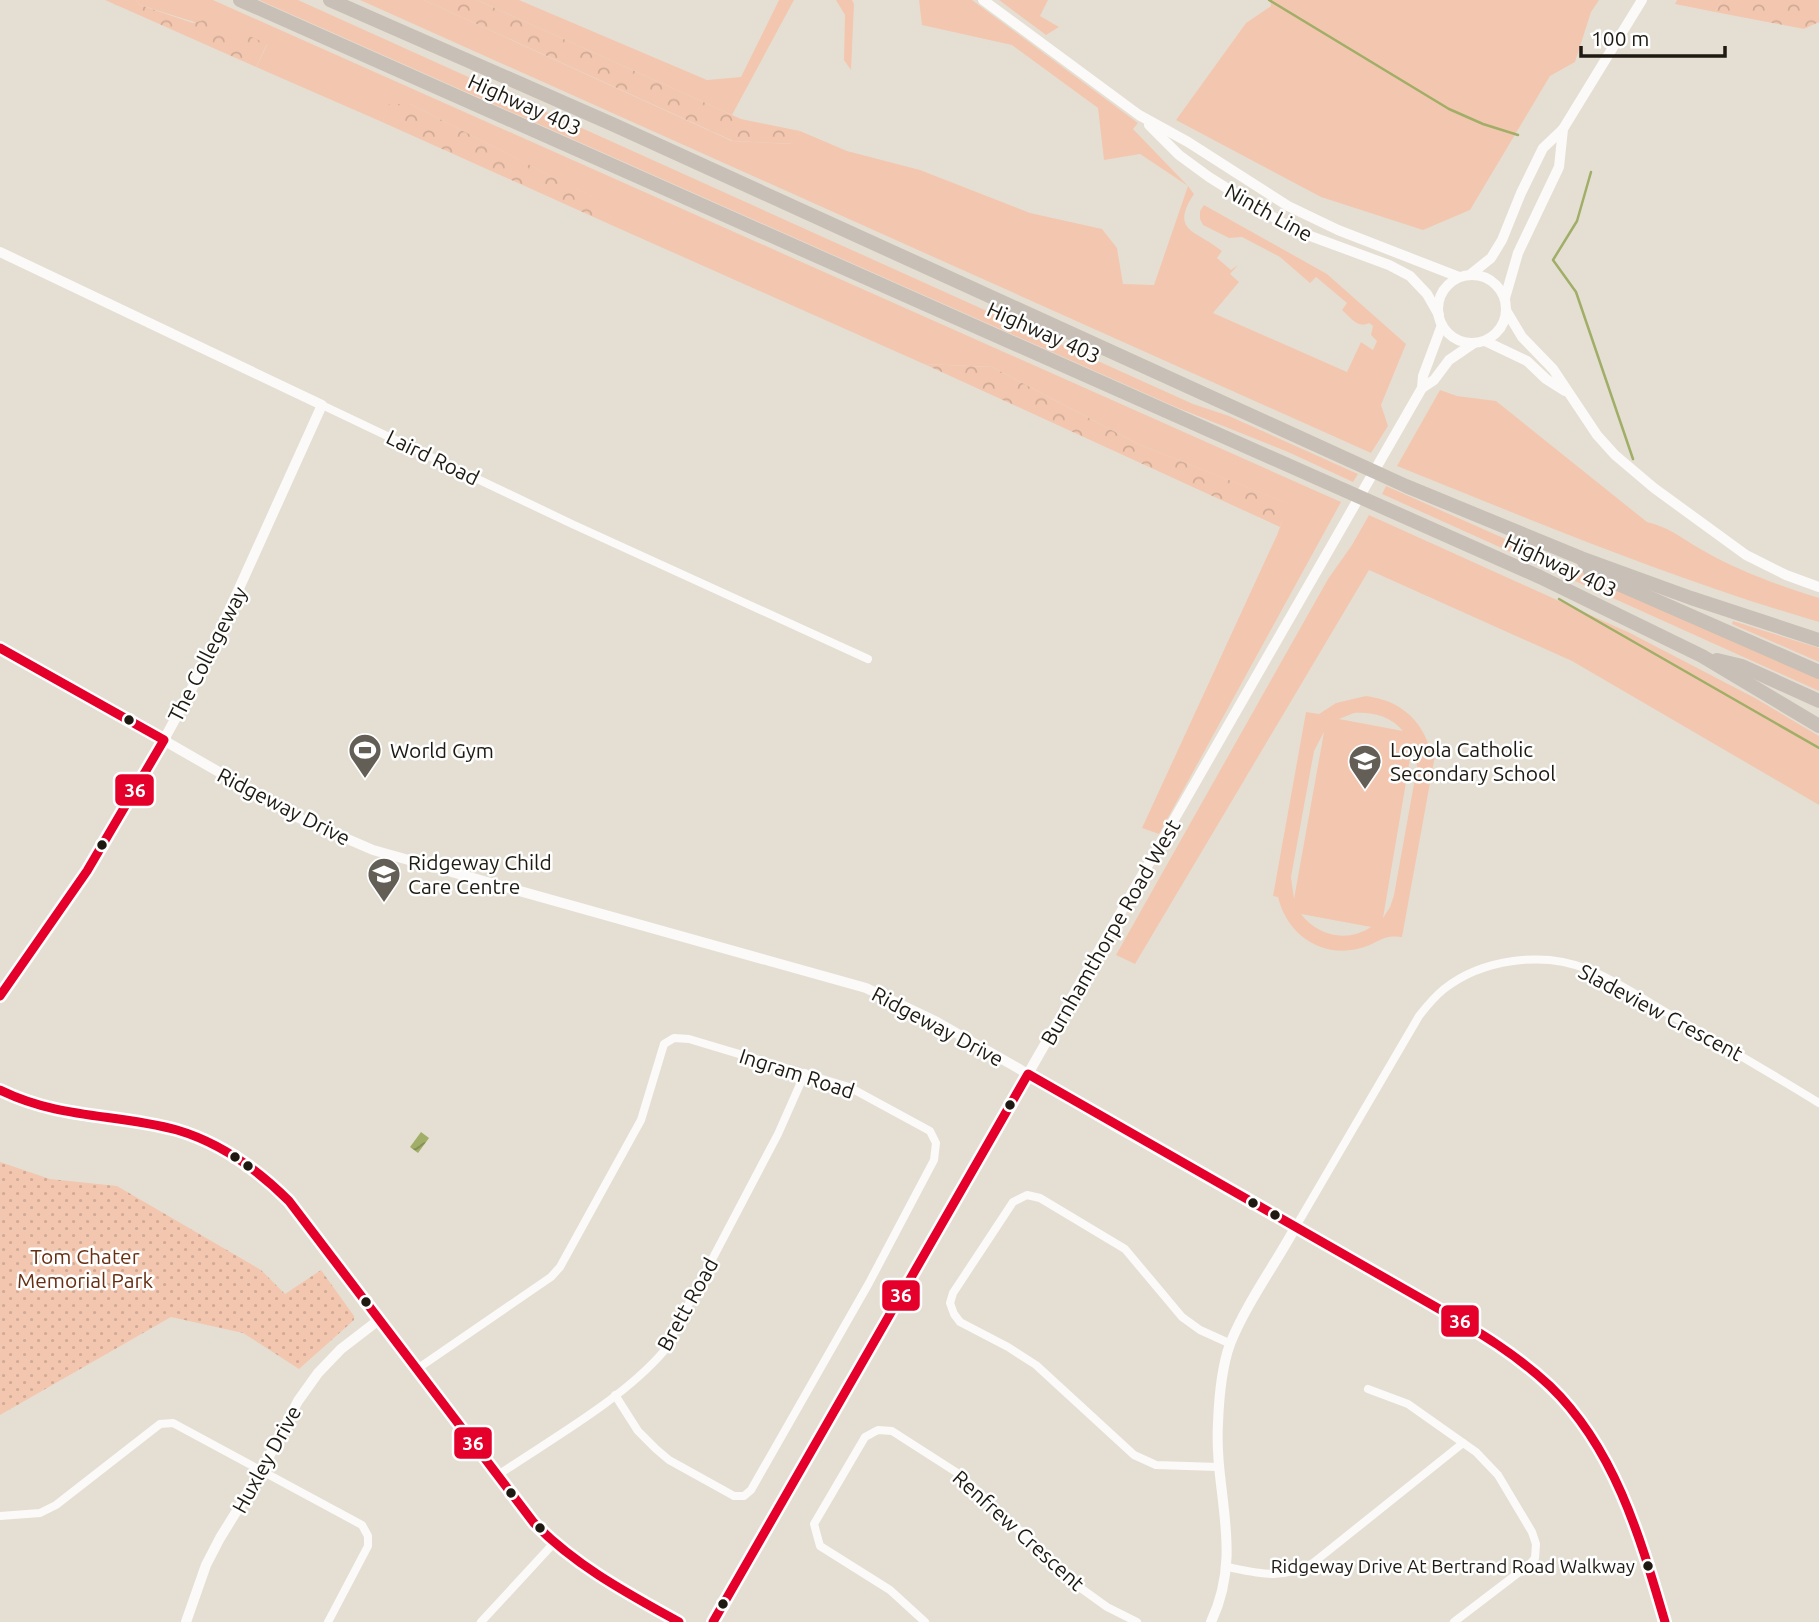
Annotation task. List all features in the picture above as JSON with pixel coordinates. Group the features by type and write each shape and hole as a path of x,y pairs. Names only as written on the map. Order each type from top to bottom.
{"highway":[{"name":"Highway 403","path":"240,0 1540,577 1702,656 1819,726"},
{"name":"Highway 403","path":"330,0 612,124 1394,480 1581,558 1819,640"},
{"path":"1581,558 1591,572 1819,672"},
{"path":"1702,656 1742,666 1819,701"}],"main road":[{"name":"Ninth Line","path":"983,0 1139,115 1188,142 1289,206 1323,224 1465,276"},
{"path":"1567,393 1546,379 1527,361 1479,342 1455,338 1440,320 1438,304 1449,283 1465,276 1491,258 1502,240 1543,148 1563,129 1642,0"},
{"name":"Ninth Line","path":"1139,115 1179,155 1228,190 1294,230 1389,265 1410,276 1427,294 1440,320"},
{"path":"1505,298 1518,253 1559,167 1563,129"},
{"path":"1465,276 1492,280 1500,288 1507,312 1522,337 1553,369 1597,435 1615,455 1654,488 1746,555 1786,575 1819,587"},
{"path":"1479,342 1500,329 1507,312"},
{"name":"Burnhamthorpe Road West","path":"713,1622 1422,388 1423,376 1440,320"},
{"name":"Burnhamthorpe Road West","path":"1422,388 1434,380 1449,360 1479,342"}],"street":[{"name":"Laird Road","path":"0,251 572,524 868,659"},
{"name":"The Collegeway","path":"0,996 108,838 164,740 203,668 322,405"},
{"name":"Ridgeway Drive","path":"0,648 299,818 373,850 866,988 937,1022 1494,1343 1528,1368 1571,1409 1608,1463 1630,1509 1665,1622"},
{"name":"Sladeview Crescent","path":"1295,1228 1419,1016 1445,988 1482,969 1503,963 1534,960 1567,962 1597,973 1819,1103"},
{"name":"Ingram Road","path":"417,1369 551,1277 560,1267 641,1120 664,1044 674,1038 689,1039 849,1087 930,1131 936,1143 934,1160 869,1283 751,1490 744,1496 734,1496 669,1460 638,1431 615,1395"},
{"name":"Brett Road","path":"498,1475 615,1395 643,1373 664,1351 778,1134 805,1073"},
{"path":"0,1090 54,1112 173,1130 212,1143 260,1173 289,1201 553,1544 606,1580 679,1622"},
{"path":"1218,1467 1156,1465 1134,1455 1036,1365 960,1322 950,1303 953,1293 1013,1202 1027,1195 1040,1198 1117,1243 1132,1255 1182,1317 1200,1330 1231,1344"},
{"path":"1211,1622 1227,1567 1227,1526 1218,1467 1220,1398 1224,1367 1231,1344 1295,1228"},
{"name":"Huxley Drive","path":"186,1622 206,1565 298,1401 318,1373 341,1349 380,1320"},
{"path":"1368,1389 1408,1404 1476,1452 1498,1475 1532,1532 1537,1552 1530,1564 1454,1622"},
{"path":"0,1516 40,1513 56,1505 160,1424 173,1423 362,1525 368,1536 368,1546 328,1622"},
{"name":"Renfrew Crescent","path":"925,1622 890,1590 820,1546 815,1535 814,1524 865,1437 878,1430 892,1431 959,1474 1082,1589 1107,1607 1137,1622"},
{"path":"1227,1567 1282,1575 1313,1563 1463,1443"},
{"path":"481,1622 553,1544"}],"green space":[{"path":"105,0 136,0 140,5 193,23 211,18 267,44 256,67"},
{"path":"136,0 213,0 1341,502 1159,834 1142,828 1289,504 1140,445 992,367 924,364 609,224 613,208 410,104 390,104 382,122 256,67 267,45 140,5"},
{"path":"259,0 298,0 1193,404 1229,416 1358,474 1353,482 1288,452 1178,408"},
{"path":"360,0 424,0 732,141 793,144 800,131 847,151 920,170 1030,213 1102,229 1117,248 1123,284 1154,285 1188,186 1194,194 1187,206 1185,223 1189,229 1222,251 1217,258 1231,270 1238,265 1230,274 1239,282 1213,313 1347,372 1361,342 1373,350 1377,341 1371,335 1373,326 1351,319 1342,310 1347,303 1316,277 1310,283 1280,257 1242,237 1229,238 1203,225 1200,211 1204,205 1327,274 1406,344 1381,405 1388,426 1371,453"},
{"path":"424,0 477,0 741,119 800,131 794,144 733,141"},
{"path":"477,0 519,0 707,80 741,77 779,0 794,0 732,115"},
{"path":"836,0 852,0 854,4 851,70 844,60 845,15"},
{"path":"919,0 972,0 1138,123 1133,129 1188,186 1140,154 1104,160 1098,108 1012,45 922,25"},
{"path":"999,0 1048,0 1040,16 1059,27 1046,35"},
{"path":"1270,0 1599,0 1591,12 1575,62 1550,76 1470,210 1423,230 1321,197 1176,120 1246,23 1271,6"},
{"path":"1677,0 1722,0 1715,12 1675,4"},
{"path":"1722,0 1819,0 1819,22 1804,29 1715,12"},
{"path":"389,104 410,104 614,208 609,224 382,122"},
{"path":"924,364 992,367 1140,445 1290,504 1280,527"},
{"path":"1440,390 1457,396 1496,401 1647,522 1670,531 1745,571 1819,598 1819,622 1659,569 1397,466"},
{"path":"1386,486 1819,678 1819,691 1382,494"},
{"path":"1369,515 1630,633 1755,698 1819,736 1819,805 1572,661 1369,570 1135,964 1116,955 1328,579"},
{"path":"1733,621 1819,648 1819,662 1732,624"},
{"path":"1366,696 1398,706 1421,728 1430,749 1436,750 1402,937 1385,938 1347,951 1320,947 1308,941 1289,923 1278,897 1273,896 1306,712 1319,714 1336,703","holes":["1354,713 1374,714 1387,718 1403,731 1339,719","1324,732 1294,899 1291,877 1314,751","1412,747 1417,767 1394,895 1383,918","1301,914 1371,927 1343,936 1324,932"]},
{"name":"Tom Chater Memorial Park","path":"0,1162 50,1179 117,1186 261,1270 285,1294 321,1270 354,1316 354,1320 299,1369 243,1333 171,1317 0,1415"}],"water":[{"path":"421,1132 429,1138 418,1153 410,1147"}],"waterway":[{"path":"1269,0 1449,109 1518,135"},
{"path":"1591,172 1577,221 1553,260 1576,292 1633,459"},
{"path":"1559,599 1819,748"}],"transit line":[{"name":"36","path":"0,648 164,740 87,871 0,996"},
{"name":"36","path":"713,1622 1028,1074 1455,1318 1524,1364 1550,1386 1573,1411 1592,1438 1623,1496 1646,1558 1665,1622"},
{"name":"36","path":"0,1090 45,1107 154,1125 193,1135 238,1158 264,1178 289,1201 534,1523 585,1566 679,1622"}],"place":[{"name":"World Gym","path":"365,780"},
{"name":"Loyola Catholic Secondary School","path":"1365,791"},
{"name":"Ridgeway Child Care Centre","path":"384,904"},
{"name":"Ridgeway Drive At Bertrand Road Walkway","path":"1648,1566"}]}
